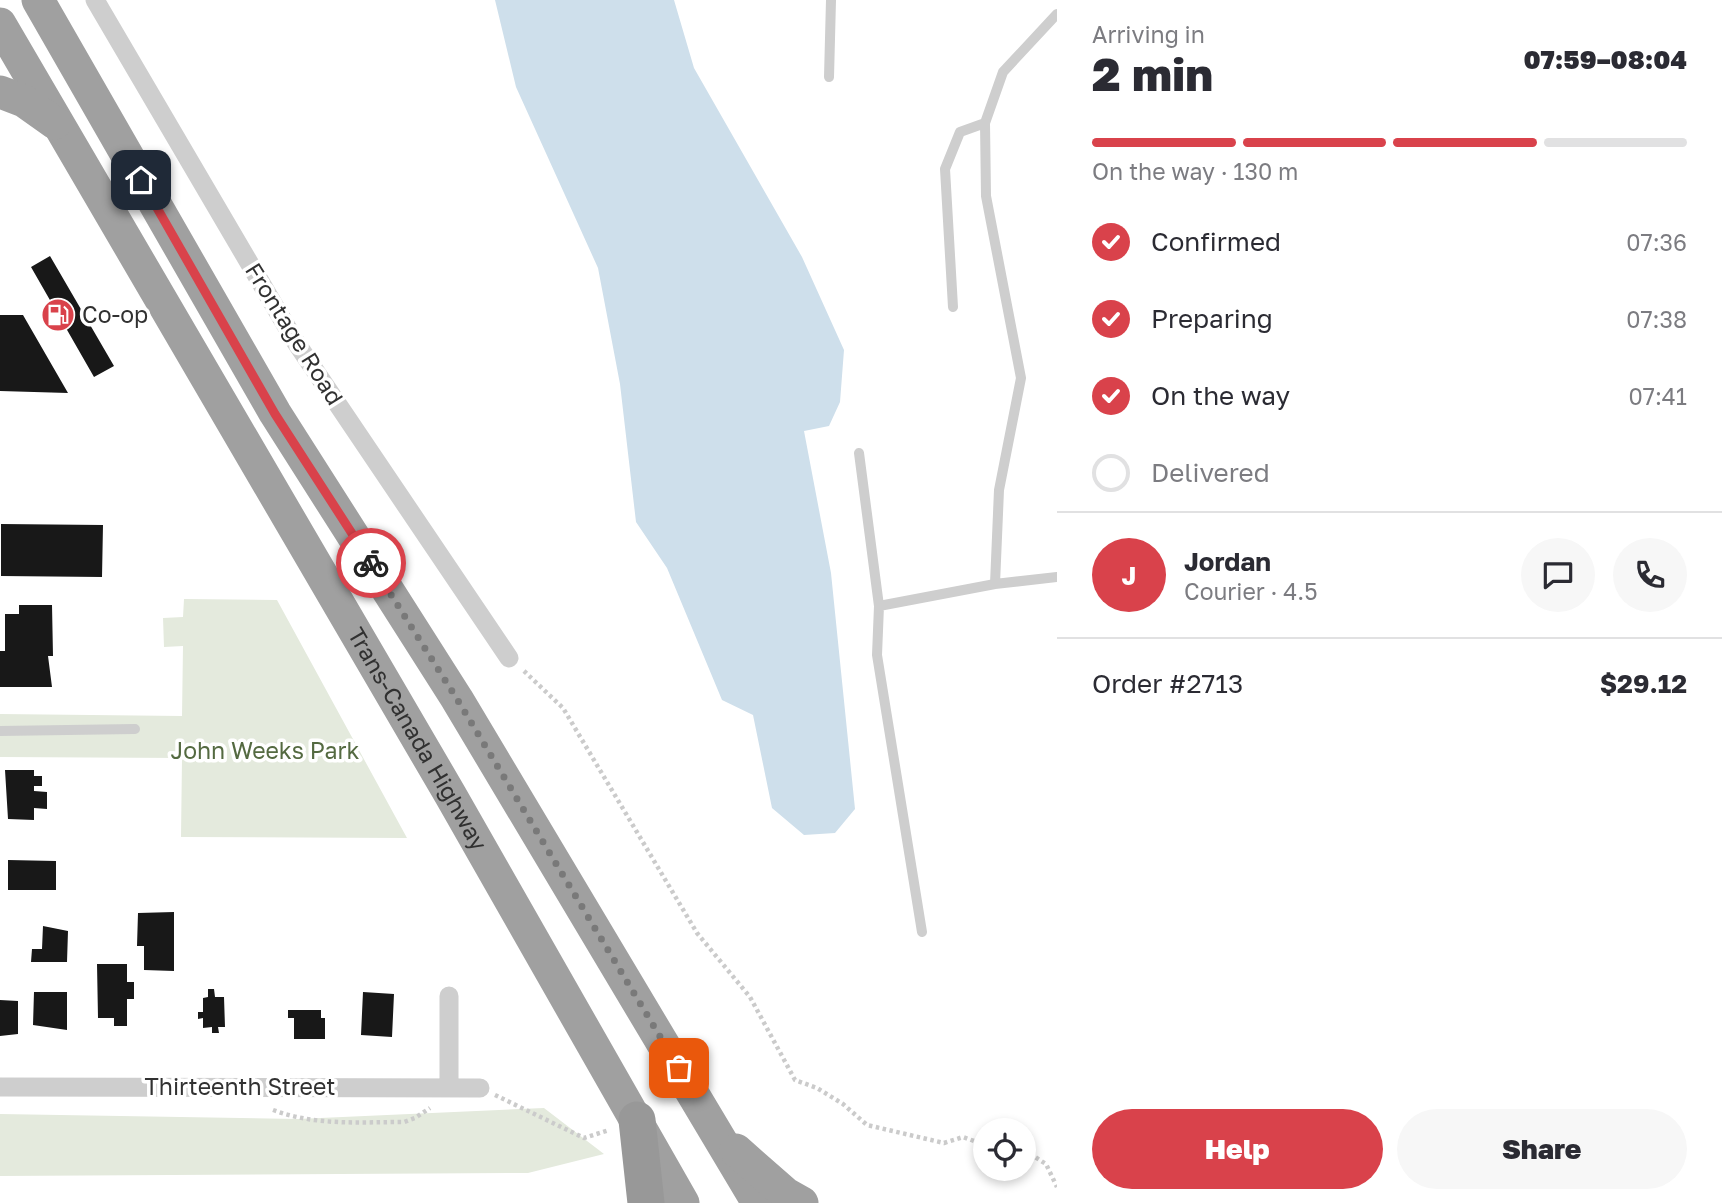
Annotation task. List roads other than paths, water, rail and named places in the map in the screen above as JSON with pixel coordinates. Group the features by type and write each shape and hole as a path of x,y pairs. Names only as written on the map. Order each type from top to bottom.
{"highway":[{"path":"38,0 275,414 457,699 758,1203"},
{"name":"Trans-Canada Highway","path":"0,24 637,1120 682,1203"},
{"path":"0,92 24,101 62,128"},
{"path":"637,1120 646,1203"},
{"path":"720,1138 786,1194 802,1203"}],"street":[{"name":"Frontage Road","path":"95,0 295,341 509,658"},
{"path":"449,996 449,1088"},
{"name":"Thirteenth Street","path":"0,1087 480,1088"}],"lane":[{"path":"829,78 831,0"},
{"path":"995,583 999,490 1021,378 986,196 985,123 1003,72 1057,14"},
{"path":"953,307 945,169 960,132 985,123"},
{"path":"859,453 879,606 877,655 922,932"},
{"path":"879,606 995,583 1057,577"},
{"path":"0,731 135,729"}],"water":[{"path":"495,0 674,0 694,68 802,257 844,350 840,402 829,426 804,431 831,573 855,809 835,833 804,835 772,808 753,715 722,700 667,568 636,522 620,384 598,268 516,87"}],"place":[{"name":"Co-op","path":"58,315"}],"park label":[{"name":"John Weeks Park","path":"265,751"}]}
